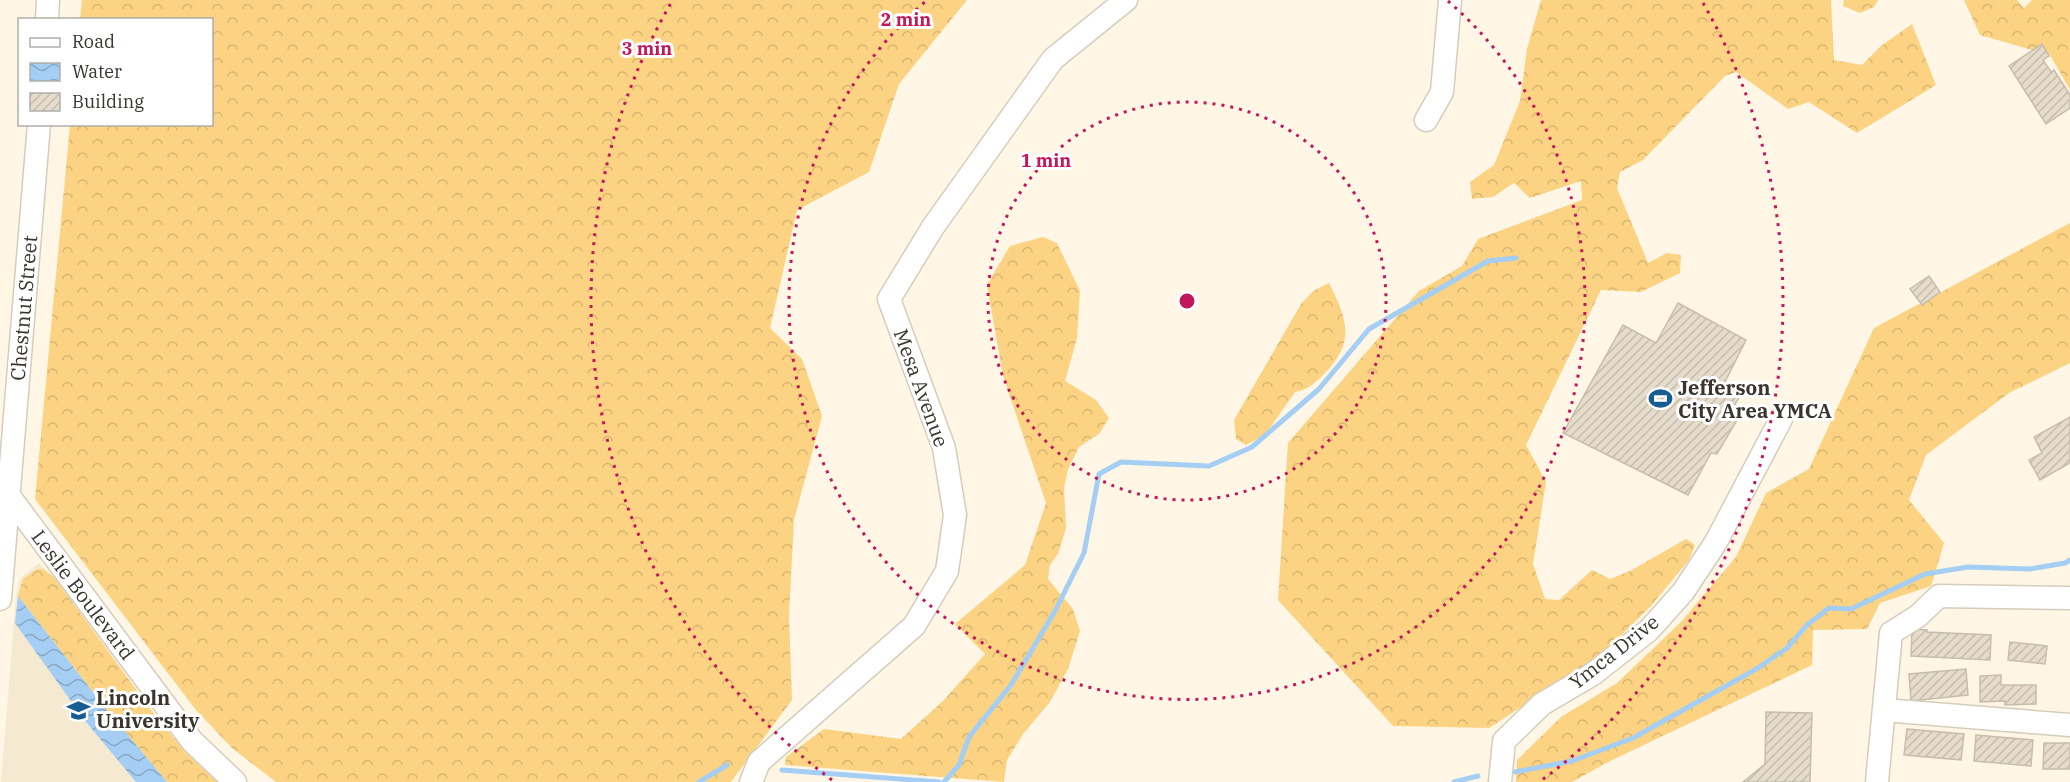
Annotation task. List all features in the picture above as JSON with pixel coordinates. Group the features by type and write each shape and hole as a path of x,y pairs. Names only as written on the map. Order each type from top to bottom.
{"street":[{"path":"47,18 48,0"},
{"name":"Mesa Avenue","path":"751,782 759,762 914,626 947,571 955,515 944,448 889,299 933,227 1053,59 1126,0"},
{"path":"1426,120 1442,92 1450,0"},
{"name":"Chestnut Street","path":"0,599 4,494 39,126"},
{"name":"Ymca Drive","path":"1500,782 1504,741 1542,704 1593,674 1649,630 1683,592 1716,542 1781,419"},
{"name":"Leslie Boulevard","path":"4,494 192,741 235,782"},
{"path":"1877,782 1891,633 1918,616 1939,596 2070,598"},
{"path":"1884,710 2070,725"}],"shaded area":[{"name":"Lincoln University","path":"39,563 57,582 184,755 215,782 1,782 16,596 20,578"}],"green space":[{"path":"82,0 967,0 899,84 869,172 797,210 770,328 802,359 822,416 794,520 789,615 792,700 731,782 276,782 232,748 196,710 35,499 70,126 213,126 213,18 80,18"},
{"path":"1541,0 1831,0 1834,60 1862,65 1881,46 1912,24 1936,85 1857,133 1809,102 1788,109 1736,72 1725,76 1643,160 1620,172 1617,188 1648,263 1667,253 1681,255 1680,273 1641,292 1601,290 1526,445 1546,482 1533,564 1545,599 1559,600 1592,570 1610,579 1630,571 1686,539 1695,545 1689,560 1650,607 1601,655 1489,728 1393,726 1278,600 1288,443 1419,291 1462,266 1478,239 1582,200 1581,181 1530,198 1514,183 1493,197 1472,199 1470,182 1494,165 1520,101 1527,49"},
{"path":"1844,0 1878,0 1874,7 1860,13 1843,6"},
{"path":"1964,0 2017,0 2024,8 2032,0 2070,0 2070,90 2050,55 1980,35"},
{"path":"2070,223 2070,363 2009,393 1926,455 1909,500 1944,543 1931,586 1880,603 1867,629 1813,630 1812,665 1608,762 1572,782 1516,782 1517,760 1561,717 1617,683 1680,623 1736,557 1766,493 1809,469 1874,328"},
{"path":"1043,237 1057,243 1080,291 1077,338 1065,381 1096,400 1109,418 1099,434 1079,447 1068,469 1064,488 1066,528 1058,554 1050,565 1048,579 1073,609 1080,631 1068,669 1050,702 1023,734 1007,760 1004,782 785,765 786,757 824,729 901,739 943,701 985,654 955,624 1025,565 1046,503 1003,376 987,285 1010,246"},
{"path":"1329,283 1344,320 1344,342 1340,353 1316,382 1295,392 1265,435 1246,445 1236,439 1234,420 1301,304 1313,291"},
{"path":"37,569 43,569 54,577 154,714 187,754 218,782 167,782 107,710 18,596 23,579"}],"water":[{"path":"18,596 107,710 167,782 136,782 86,722 15,623"}],"building":[{"path":"2042,44 2049,56 2043,60 2051,72 2054,70 2070,95 2070,108 2046,124 2009,66"},
{"path":"1929,276 1940,292 1922,305 1910,289"},
{"name":"Jefferson City Area YMCA","path":"1678,303 1746,340 1725,382 1742,393 1735,404 1743,410 1717,454 1711,453 1688,495 1563,433 1623,325 1656,343"},
{"path":"2070,417 2070,463 2040,480 2029,460 2042,453 2034,437"},
{"path":"1912,629 1927,630 1927,632 1991,635 1990,660 1911,656"},
{"path":"2010,642 2047,646 2045,664 2008,660"},
{"path":"1966,669 1968,695 1911,701 1909,674"},
{"path":"2001,675 2001,685 2036,685 2036,704 2005,705 2005,701 1980,702 1980,676"},
{"path":"1766,712 1812,713 1810,782 1743,782 1765,764"},
{"path":"1907,729 1964,734 1961,760 1904,755"},
{"path":"1976,735 2033,740 2031,766 1974,761"},
{"path":"2044,743 2070,743 2070,769 2043,769"}],"waterway":[{"path":"944,782 959,765 969,737 1011,685 1055,611 1084,553 1099,474 1121,462 1209,466 1252,447 1319,389 1369,329 1488,261 1516,258"},
{"path":"1515,772 1572,761 1633,738 1758,668 1787,648 1807,625 1829,608 1851,609 1925,574 1968,567 2030,569 2065,563 2070,560"},
{"path":"699,782 727,765"},
{"path":"782,770 939,782"},
{"path":"1454,782 1478,776"}],"place":[{"name":"Jefferson City Area YMCA","path":"1660,399"},
{"name":"Lincoln University","path":"78,710"}]}
